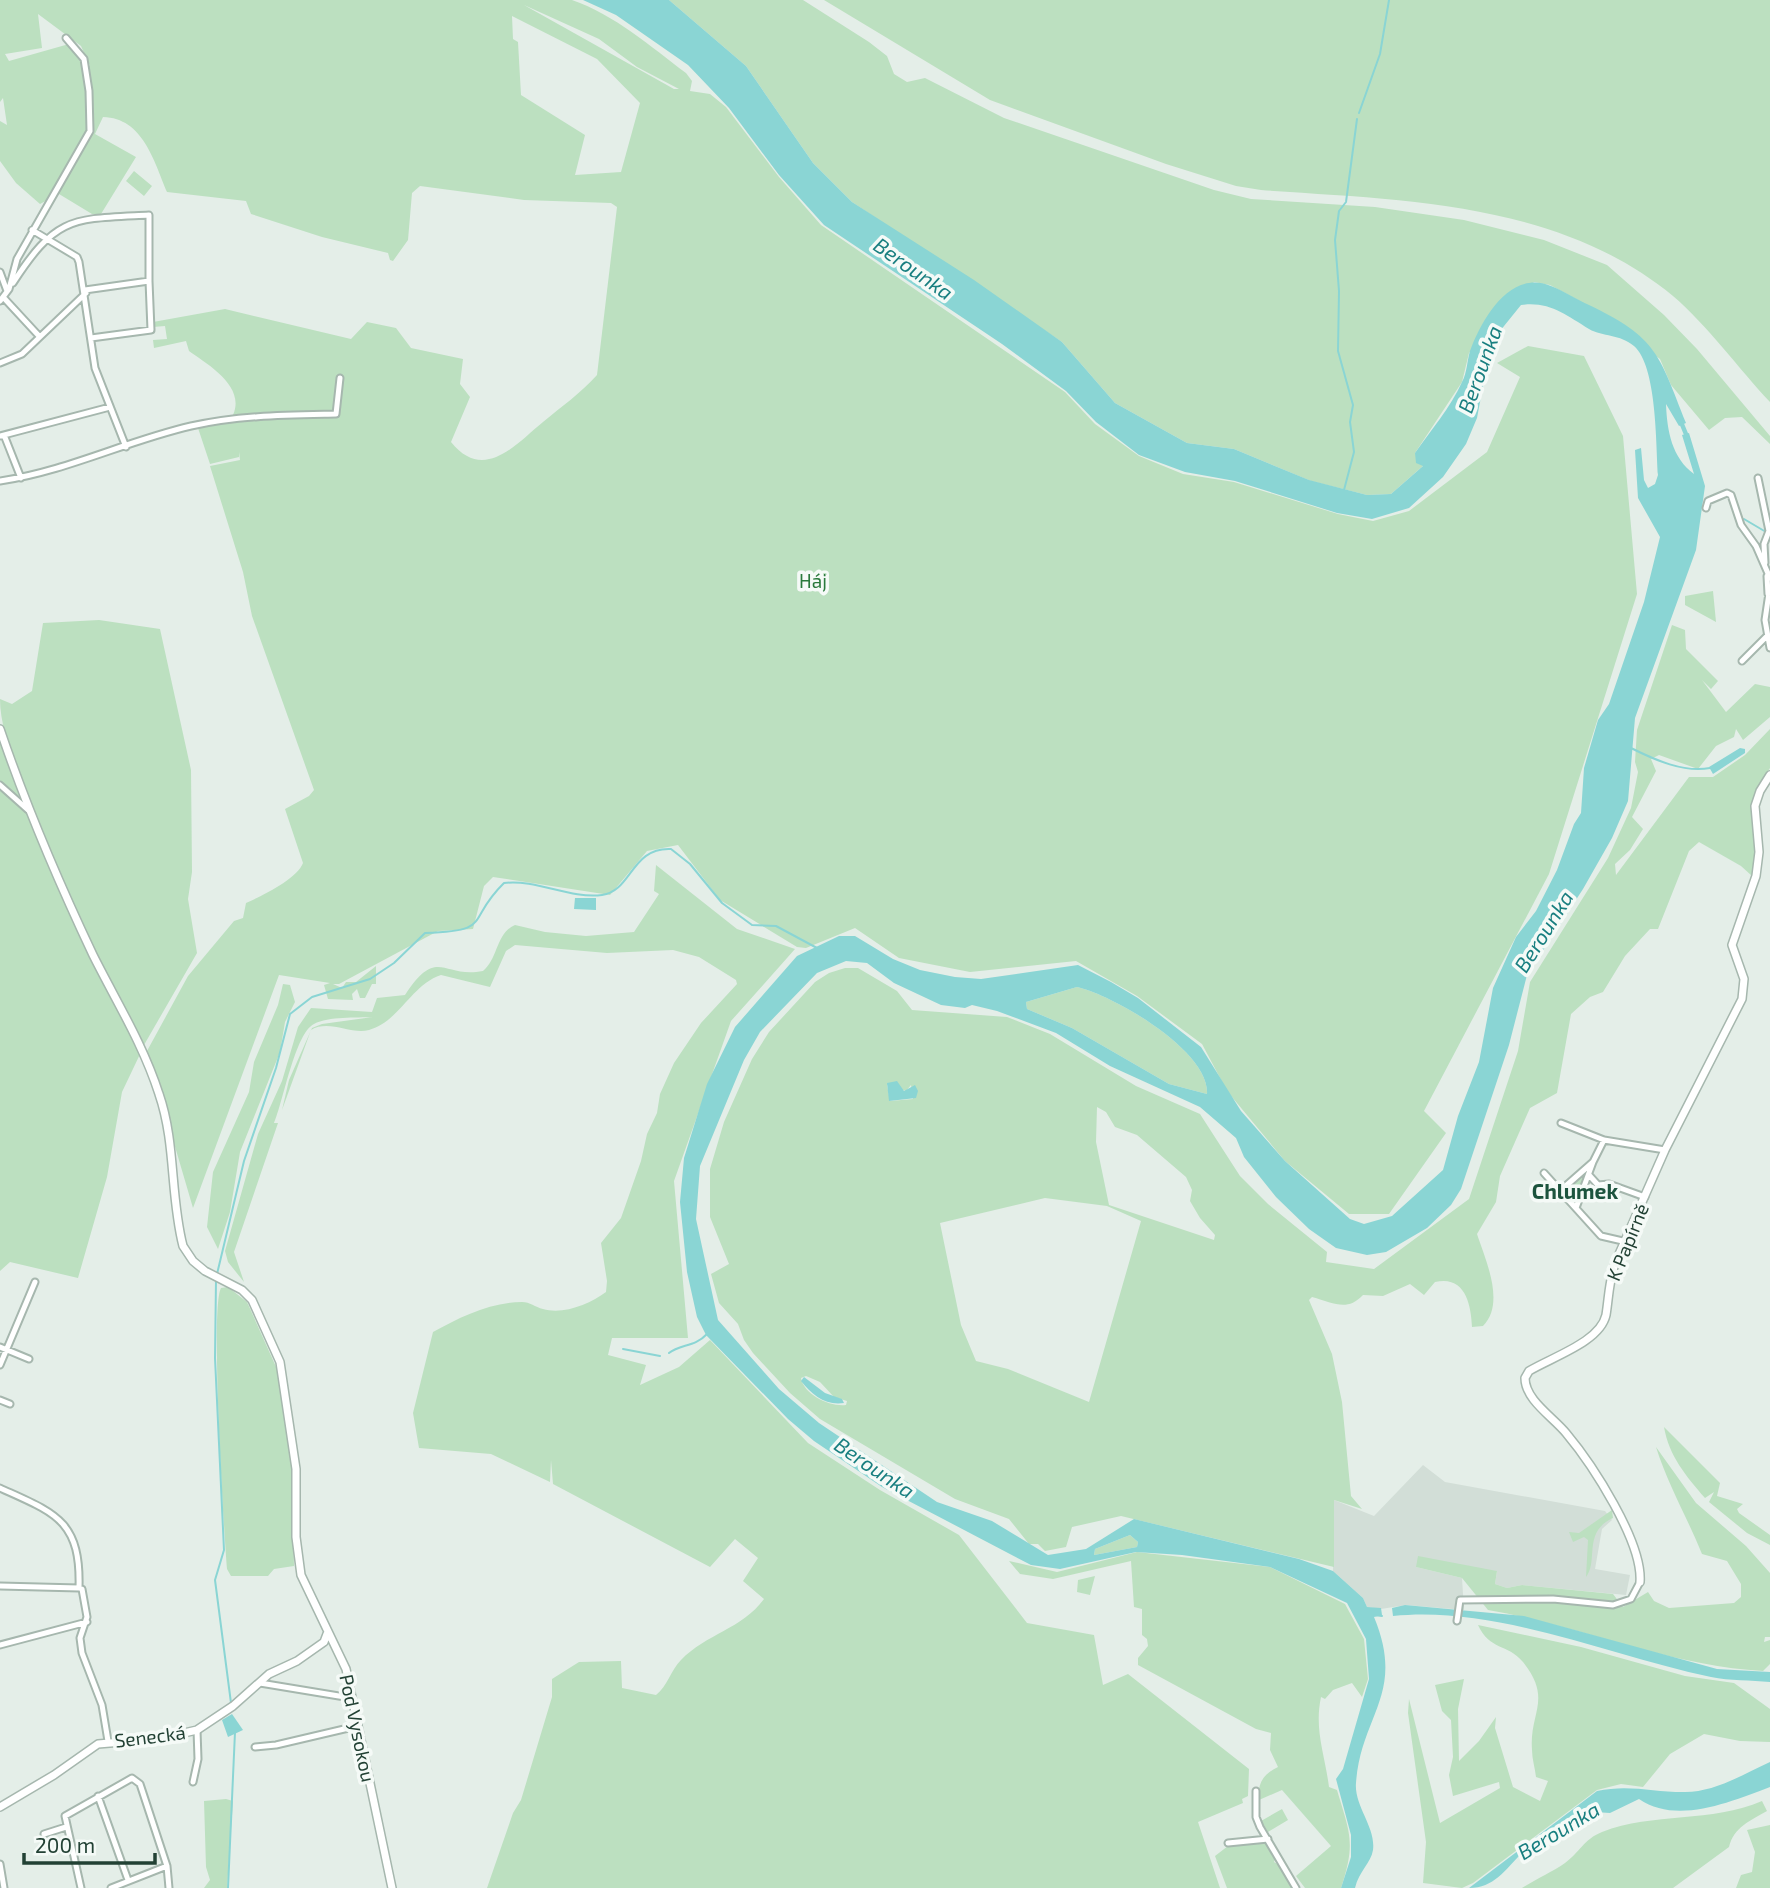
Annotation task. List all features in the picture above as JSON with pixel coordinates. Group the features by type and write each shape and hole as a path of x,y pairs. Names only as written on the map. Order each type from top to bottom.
{"street":[{"path":"8,290 17,259 90,131 89,91 84,59 66,38"},
{"path":"39,336 1,299 36,248 79,220 149,215 151,330 91,338"},
{"path":"32,230 77,257 85,291 95,368 126,447"},
{"path":"0,272 8,290"},
{"path":"0,363 22,354 85,291 149,281"},
{"path":"0,481 71,466 190,426 238,417 336,414 340,378"},
{"path":"21,478 2,435 110,407"},
{"path":"1758,478 1769,531 1764,550 1769,593 1766,637 1770,648"},
{"path":"1706,508 1708,501 1727,493 1731,495 1741,525 1756,546 1770,578"},
{"path":"1742,660 1766,637"},
{"name":"Pod Vysokou","path":"0,729 27,810 94,956 144,1050 168,1129 183,1246 193,1261 205,1271 242,1290 251,1300 280,1362 296,1469 296,1536 301,1575 346,1669 392,1888"},
{"name":"K Papírně","path":"1640,1582 1640,1572 1620,1515 1592,1467 1566,1433 1528,1393 1525,1382 1529,1371 1587,1341 1600,1329 1605,1318 1610,1275 1627,1242 1665,1150 1744,992 1744,979 1732,945 1756,876 1759,852 1757,799 1770,775"},
{"path":"0,785 27,810"},
{"path":"1561,1123 1604,1140 1665,1150"},
{"path":"1576,1208 1604,1140"},
{"path":"1560,1191 1593,1162"},
{"path":"1544,1173 1601,1236 1627,1242"},
{"path":"1589,1175 1598,1185 1609,1184 1646,1197"},
{"path":"0,1365 3,1348 35,1282"},
{"path":"3,1348 29,1359"},
{"path":"0,1400 10,1404"},
{"path":"0,1488 45,1509 68,1527 80,1569 79,1588 82,1589 87,1622 80,1638 82,1653 102,1705 108,1741"},
{"path":"1457,1621 1460,1600 1539,1599 1620,1604 1631,1599 1640,1582"},
{"path":"0,1586 79,1588"},
{"path":"0,1645 87,1622"},
{"name":"Senecká","path":"0,1807 54,1775 85,1751 108,1741 158,1739 197,1730 269,1674 297,1661 324,1642 327,1634"},
{"path":"260,1683 351,1698"},
{"path":"255,1747 276,1745 357,1726"},
{"path":"193,1782 198,1759 197,1730"},
{"path":"81,1888 66,1827 67,1814 132,1778 138,1780 167,1866 169,1888"},
{"path":"1256,1791 1256,1817 1296,1888"},
{"path":"98,1796 128,1880"},
{"path":"44,1834 66,1827"},
{"path":"1227,1843 1268,1839"},
{"path":"0,1864 5,1888"},
{"path":"111,1888 167,1866"}],"shaded area":[{"path":"1423,1465 1445,1482 1605,1511 1612,1520 1602,1529 1595,1569 1630,1575 1626,1595 1522,1585 1507,1588 1495,1584 1497,1571 1416,1567 1462,1578 1464,1610 1406,1605 1381,1609 1367,1607 1363,1598 1333,1571 1334,1500 1374,1516"}],"green space":[{"name":"Háj","path":"0,0 572,0 603,14 632,32 686,73 692,81 690,91 710,94 726,107 779,177 821,225 1065,392 1095,424 1139,456 1183,474 1234,482 1338,514 1373,521 1409,511 1487,452 1520,377 1497,363 1528,346 1584,356 1623,436 1637,594 1549,874 1424,1111 1446,1133 1389,1214 1349,1214 1285,1161 1227,1091 1202,1044 1137,996 1076,961 970,972 899,958 855,928 806,948 797,947 720,900 678,845 647,851 610,895 493,877 484,886 473,929 438,931 339,984 333,984 342,988 346,982 356,982 376,966 376,984 372,984 365,998 360,998 357,989 352,994 353,1000 328,999 324,985 330,983 279,975 193,1208 147,1051 188,976 234,921 243,918 246,903 294,875 303,863 285,809 309,796 314,790 252,616 243,572 210,466 240,460 239,452 239,457 210,464 196,422 233,415 236,404 234,395 223,377 189,351 186,341 154,348 153,340 167,339 165,326 153,327 153,322 225,309 351,339 367,322 396,328 411,348 463,359 460,384 470,397 451,442 463,454 476,459 487,459 511,449 597,375 617,207 611,203 524,200 420,186 412,193 408,240 393,261 388,253 322,237 251,214 246,201 167,192 152,155 137,133 117,119 103,117 95,134 136,157 101,214 92,214 59,194 40,204 16,183 0,161 0,121 7,125 3,98 0,102","holes":["524,5 599,39 637,67 679,89 674,89","38,14 81,46 90,66 69,44 9,61 5,54 42,48","512,16 597,59 640,103 621,172 575,175 585,135 521,95 518,42 513,39"]},
{"path":"669,0 803,0 887,56 894,74 907,82 925,78 1004,118 1214,190 1251,199 1375,207 1464,220 1544,240 1607,265 1664,315 1697,349 1770,436 1770,444 1742,417 1725,418 1709,430 1671,385 1660,359 1578,300 1550,285 1534,282 1469,353 1462,382 1415,453 1424,465 1391,494 1367,495 1311,481 1234,449 1187,443 1115,403 1062,342 852,202 813,163 746,66"},
{"path":"824,0 1770,0 1770,402 1673,296 1628,265 1580,241 1529,223 1477,211 1369,197 1261,190 1236,186 1166,164 990,100"},
{"path":"134,171 152,186 144,196 126,181"},
{"path":"1713,591 1716,622 1685,605 1685,596"},
{"path":"99,620 160,629 191,770 192,872 188,899 197,953 144,1045 92,945 45,842 9,745 0,709 0,699 12,704 32,691 43,623"},
{"path":"1672,625 1685,630 1686,649 1718,681 1711,689 1702,680 1726,712 1755,684 1770,687 1770,717 1743,740 1736,729 1734,737 1716,746 1698,769 1659,755 1651,759 1656,771 1632,817 1643,829 1630,850 1615,864 1616,875 1689,777 1713,777 1745,755 1770,729 1770,768 1755,792 1752,805 1756,852 1752,876 1741,866 1699,842 1689,851 1658,929 1650,929 1625,956 1603,992 1590,997 1571,1014 1557,1093 1530,1108 1500,1176 1496,1202 1477,1234 1492,1281 1493,1293 1490,1316 1483,1326 1472,1327 1470,1309 1464,1293 1460,1287 1445,1281 1435,1282 1424,1295 1410,1284 1383,1296 1363,1295 1346,1305 1312,1297 1309,1300 1332,1354 1342,1402 1351,1496 1362,1509 1334,1500 1334,1567 1121,1516 1072,1527 1066,1547 1045,1551 1038,1544 1029,1544 1009,1519 955,1499 820,1419 790,1393 753,1353 738,1324 719,1303 711,1274 729,1264 710,1217 710,1169 724,1122 752,1059 769,1032 815,982 829,973 845,968 858,968 897,991 912,1010 1007,1017 1050,1034 1136,1086 1200,1114 1240,1176 1268,1204 1327,1252 1326,1262 1374,1269 1469,1199 1518,1051 1530,982 1608,858 1631,808 1638,772 1635,762 1637,730","holes":["887,1085 906,1091 911,1085 913,1099 890,1101","1097,1107 1106,1112 1115,1127 1137,1135 1186,1177 1192,1190 1190,1201 1215,1235 1214,1240 1109,1205 1096,1142","1045,1198 1107,1206 1141,1221 1089,1402 1008,1369 976,1361 961,1325 940,1223","806,1376 820,1382 834,1397 847,1401 846,1405 833,1404 812,1395 801,1378"]},
{"path":"0,732 28,810 0,785"},
{"path":"0,787 26,810 142,1050 122,1092 107,1177 78,1278 10,1262 0,1271"},
{"path":"656,865 737,929 795,949 731,1021 674,1181 688,1338 612,1338 608,1355 646,1365 640,1385 679,1367 710,1340 808,1443 880,1490 959,1535 1027,1623 1094,1635 1103,1685 1128,1674 1249,1769 1248,1796 1242,1799 1243,1803 1198,1822 1220,1888 487,1888 513,1813 521,1800 552,1697 552,1679 579,1662 621,1661 622,1688 656,1695 691,1651 745,1618 764,1599 743,1581 758,1558 735,1539 710,1567 553,1484 551,1460 550,1482 491,1454 419,1448 413,1413 433,1332 465,1316 499,1305 525,1302 543,1309 559,1311 592,1301 606,1292 607,1281 601,1243 621,1218 641,1161 647,1134 657,1113 660,1094 674,1063 701,1023 737,984 736,980 699,957 673,950 607,953 515,945 506,951 490,987 441,975 421,987 389,1019 369,1030 355,1031 325,1026 311,1030 322,1024 373,1017 320,1021 307,1030 301,1040 274,1123 278,1123 234,1252 244,1282 228,1262 225,1251 258,1134 282,1081 298,1027 311,1008 372,1012 377,998 405,995 425,971 433,968 483,971 492,960 504,934 515,925 545,932 586,936 634,932 659,894 654,891"},
{"path":"283,984 290,985 295,1002 285,1022 280,1052 240,1152 230,1212 218,1249 207,1227 213,1172 249,1092 254,1062 278,1005"},
{"path":"1077,987 1135,1013 1177,1043 1204,1077 1207,1094 1169,1084 1072,1028 1027,1009 1026,1002"},
{"path":"310,1031 282,1110 289,1080"},
{"path":"1591,1164 1577,1201 1571,1200 1565,1188"},
{"path":"228,1287 247,1302 277,1369 292,1462 294,1566 274,1569 268,1576 231,1576 227,1569 217,1335 221,1288"},
{"path":"1664,1427 1720,1483 1717,1496 1743,1504 1737,1509 1739,1513 1770,1535 1770,1545 1747,1533 1709,1502 1714,1492 1705,1498 1674,1456"},
{"path":"1656,1447 1696,1503 1746,1546 1770,1573 1770,1637 1765,1637 1764,1642 1770,1640 1770,1664 1763,1671 1693,1662 1488,1610 1462,1578 1416,1567 1418,1556 1497,1571 1495,1584 1507,1588 1522,1585 1613,1594 1623,1607 1648,1592 1654,1601 1669,1608 1734,1603 1741,1597 1741,1584 1727,1561 1702,1554"},
{"path":"1612,1510 1613,1518 1603,1524 1594,1539 1590,1570 1586,1577 1588,1540 1584,1537 1573,1542 1569,1532 1579,1533"},
{"path":"1130,1535 1138,1542 1137,1547 1094,1555 1095,1549"},
{"path":"1137,1552 1270,1567 1345,1604 1364,1639 1368,1679 1362,1697 1352,1683 1333,1690 1325,1699 1321,1697 1319,1709 1321,1742 1329,1787 1337,1790 1350,1838 1349,1859 1341,1888 1305,1888 1296,1876 1331,1846 1282,1790 1259,1800 1262,1780 1278,1767 1270,1750 1271,1733 1256,1729 1138,1665 1138,1658 1148,1646 1147,1639 1142,1635 1142,1609 1134,1607 1131,1561 1053,1579 1020,1574 1009,1561 1057,1572"},
{"path":"1095,1576 1090,1595 1077,1592 1078,1580"},
{"path":"1478,1625 1581,1647 1685,1676 1734,1683 1770,1709 1770,1742 1740,1741 1704,1734 1670,1754 1643,1787 1621,1784 1597,1790 1473,1883 1462,1888 1423,1883 1426,1842 1408,1713 1409,1699 1440,1823 1500,1788 1499,1782 1453,1796 1449,1775 1453,1757 1451,1720 1442,1711 1435,1685 1464,1679 1458,1709 1459,1761 1479,1741 1496,1717 1495,1728 1513,1787 1540,1801 1548,1781 1536,1777 1532,1757 1532,1737 1538,1706 1537,1686 1523,1662 1488,1639"},
{"path":"204,1801 233,1801 227,1888 204,1888 210,1880 206,1867"},
{"path":"1762,1801 1767,1811 1744,1825 1735,1834 1729,1847 1673,1888 1522,1888 1565,1863 1591,1838 1602,1832 1641,1822 1723,1812"},
{"path":"1282,1809 1288,1820 1268,1832 1261,1821"},
{"path":"1770,1825 1770,1888 1736,1888 1741,1875 1752,1872 1755,1852 1747,1830"},
{"path":"1266,1843 1276,1857 1274,1862 1279,1865 1293,1888 1227,1888 1215,1856 1228,1846"}],"water":[{"name":"Berounka","path":"583,0 669,0 746,66 813,163 852,202 974,280 1062,342 1115,403 1187,443 1234,449 1309,480 1367,495 1391,494 1423,466 1416,463 1415,453 1457,391 1465,375 1470,351 1490,312 1500,300 1523,284 1536,283 1556,288 1629,328 1643,339 1662,364 1677,400 1686,423 1679,426 1666,404 1672,443 1680,460 1694,474 1682,435 1689,433 1705,486 1696,550 1635,718 1628,801 1612,838 1583,889 1527,975 1509,1045 1461,1189 1451,1205 1427,1228 1386,1252 1367,1255 1336,1248 1309,1229 1276,1197 1244,1157 1236,1138 1200,1107 1110,1066 1056,1033 997,1011 972,1005 965,1008 941,1005 894,983 867,963 846,961 817,973 760,1032 744,1060 700,1166 696,1219 718,1320 779,1389 819,1423 937,1502 992,1521 1048,1555 1086,1549 1134,1519 1299,1559 1333,1571 1363,1598 1367,1607 1381,1608 1382,1615 1374,1617 1383,1643 1384,1685 1365,1739 1356,1783 1358,1800 1371,1833 1373,1850 1355,1888 1341,1888 1351,1857 1351,1835 1336,1779 1343,1769 1369,1679 1366,1639 1347,1603 1270,1567 1182,1555 1136,1552 1060,1569 1031,1565 882,1487 814,1441 788,1419 706,1335 697,1317 687,1272 680,1202 684,1158 707,1084 735,1027 797,956 839,936 855,936 893,959 920,970 955,977 981,979 1078,965 1111,982 1138,998 1201,1047 1241,1111 1285,1161 1350,1219 1364,1224 1392,1216 1443,1170 1458,1116 1479,1062 1493,988 1516,937 1536,911 1557,870 1574,824 1581,813 1584,768 1598,720 1609,704 1644,602 1660,537 1638,498 1635,450 1641,448 1644,480 1648,488 1655,484 1658,475 1654,406 1642,356 1629,342 1594,332 1549,307 1521,305 1500,331 1486,370 1477,418 1466,444 1443,477 1409,508 1372,519 1337,513 1235,481 1185,472 1139,455 1096,422 1066,391 1002,344 824,225 779,175 729,108 688,65 616,15","holes":["1077,987 1135,1013 1177,1043 1204,1077 1207,1094 1169,1084 1072,1028 1027,1009 1026,1002","1130,1535 1138,1542 1137,1547 1094,1555 1095,1549"]},
{"path":"1740,748 1745,749 1745,753 1713,774 1709,767"},
{"path":"575,898 596,898 596,910 574,909"},
{"path":"897,1081 904,1091 915,1085 918,1091 916,1098 889,1101 887,1083"},
{"path":"804,1377 825,1393 842,1399 844,1403 831,1403 820,1398 801,1381"},
{"path":"1405,1605 1524,1616 1717,1669 1770,1672 1770,1682 1711,1677 1512,1625 1472,1618 1393,1616 1392,1608"},
{"path":"232,1714 243,1730 228,1737 222,1720"},
{"name":"Berounka","path":"1770,1762 1770,1787 1721,1804 1687,1811 1654,1807 1639,1799 1610,1813 1595,1812 1540,1848 1521,1854 1492,1881 1469,1888 1597,1791 1630,1788 1672,1792 1706,1789 1728,1782"}],"waterway":[{"path":"1359,113 1380,54 1389,0"},
{"path":"1344,490 1354,452 1350,422 1353,405 1338,351 1339,291 1335,240 1339,211 1346,202 1357,119"},
{"path":"1681,422 1688,439"},
{"path":"1744,519 1766,532"},
{"path":"1631,748 1680,767 1710,768"},
{"path":"217,1274 244,1161 276,1068 290,1014 312,997 370,979 394,963 425,933 461,930 470,926 476,922 492,896 504,883 602,895 620,886 648,855 658,850 671,849 690,864 722,903 752,925 776,926 817,948"},
{"path":"216,1280 215,1358 224,1550 215,1580 231,1703"},
{"path":"669,1353 698,1341 707,1334"},
{"path":"623,1349 660,1356"},
{"path":"1374,1615 1382,1616"},
{"path":"228,1888 235,1732"}],"district":[{"name":"Chlumek","path":"1575,1190"}]}
